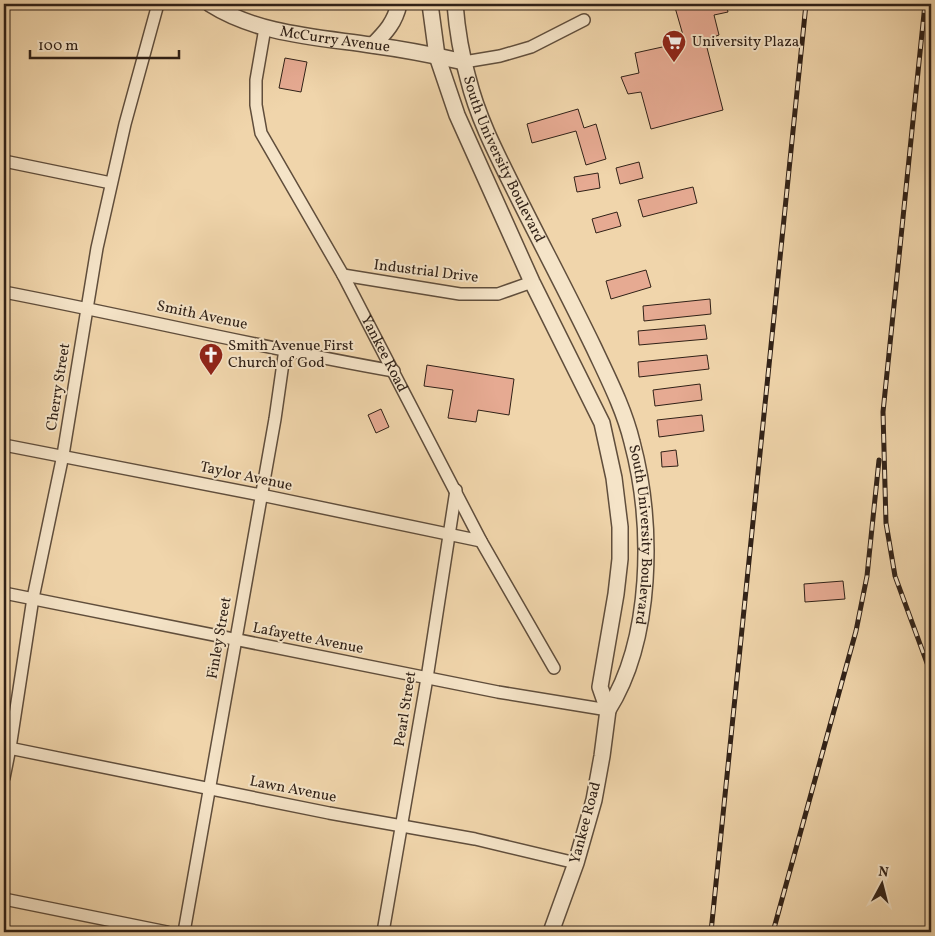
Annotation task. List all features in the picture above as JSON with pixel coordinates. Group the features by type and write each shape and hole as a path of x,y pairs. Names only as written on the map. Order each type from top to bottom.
{"street":[{"name":"Cherry Street","path":"4,778 7,748 33,598 63,456 97,248 111,183 158,4"},
{"name":"McCurry Avenue","path":"210,4 223,12 265,28 464,62"},
{"path":"373,45 390,28 399,4"},
{"name":"South University Boulevard","path":"430,4 437,56 457,115 532,282 602,423 614,478 620,527 620,559 616,594 600,687 608,710"},
{"name":"South University Boulevard","path":"455,4 457,26 468,79 488,136 584,327 613,390 632,440 639,472 645,531 646,564 641,616 627,673 619,692 608,710"},
{"path":"464,62 500,56 531,47 584,20"},
{"name":"Yankee Road","path":"265,28 256,80 256,105 261,133 343,276 481,541 554,668"},
{"path":"4,161 111,183"},
{"name":"Industrial Drive","path":"343,276 460,294 498,294 532,282"},
{"name":"Smith Avenue","path":"4,292 285,349 325,359 394,371"},
{"name":"Finley Street","path":"184,932 275,419 285,349"},
{"name":"Taylor Avenue","path":"4,445 261,495 481,541"},
{"name":"Pearl Street","path":"383,932 427,678 456,490"},
{"name":"Lafayette Avenue","path":"4,593 498,692 608,710"},
{"name":"Yankee Road","path":"551,932 576,863 594,800 608,710"},
{"name":"Lawn Avenue","path":"7,748 209,789 475,839 576,863"},
{"path":"4,899 167,932"}],"building":[{"name":"University Plaza","path":"674,4 726,4 728,12 714,15 719,35 705,40 723,110 651,129 641,92 628,94 621,77 639,73 635,53 685,42"},
{"path":"285,58 307,62 301,92 279,88"},
{"path":"578,109 584,128 596,124 606,159 586,165 576,131 532,143 527,124"},
{"path":"639,162 643,178 620,184 616,168"},
{"path":"598,173 600,188 577,192 574,177"},
{"path":"693,187 697,203 643,217 638,200"},
{"path":"617,212 621,226 596,233 592,219"},
{"path":"646,270 651,287 611,299 606,281"},
{"path":"710,299 711,314 644,321 643,306"},
{"path":"705,325 707,339 639,345 638,331"},
{"path":"707,355 709,369 639,377 638,362"},
{"path":"427,365 514,379 509,415 478,410 476,422 448,418 453,390 424,386"},
{"path":"700,384 702,400 655,406 653,390"},
{"path":"381,409 389,427 376,433 368,415"},
{"path":"702,415 704,431 659,437 657,420"},
{"path":"676,450 678,466 662,467 661,452"},
{"path":"843,581 845,599 805,602 804,584"}],"railway":[{"path":"711,932 806,4"},
{"path":"925,4 883,412 886,523 895,576 931,674"},
{"path":"773,932 856,631 867,576 879,460"}],"place":[{"name":"University Plaza","path":"674,63"},
{"name":"Smith Avenue First Church of God","path":"211,376"}]}
